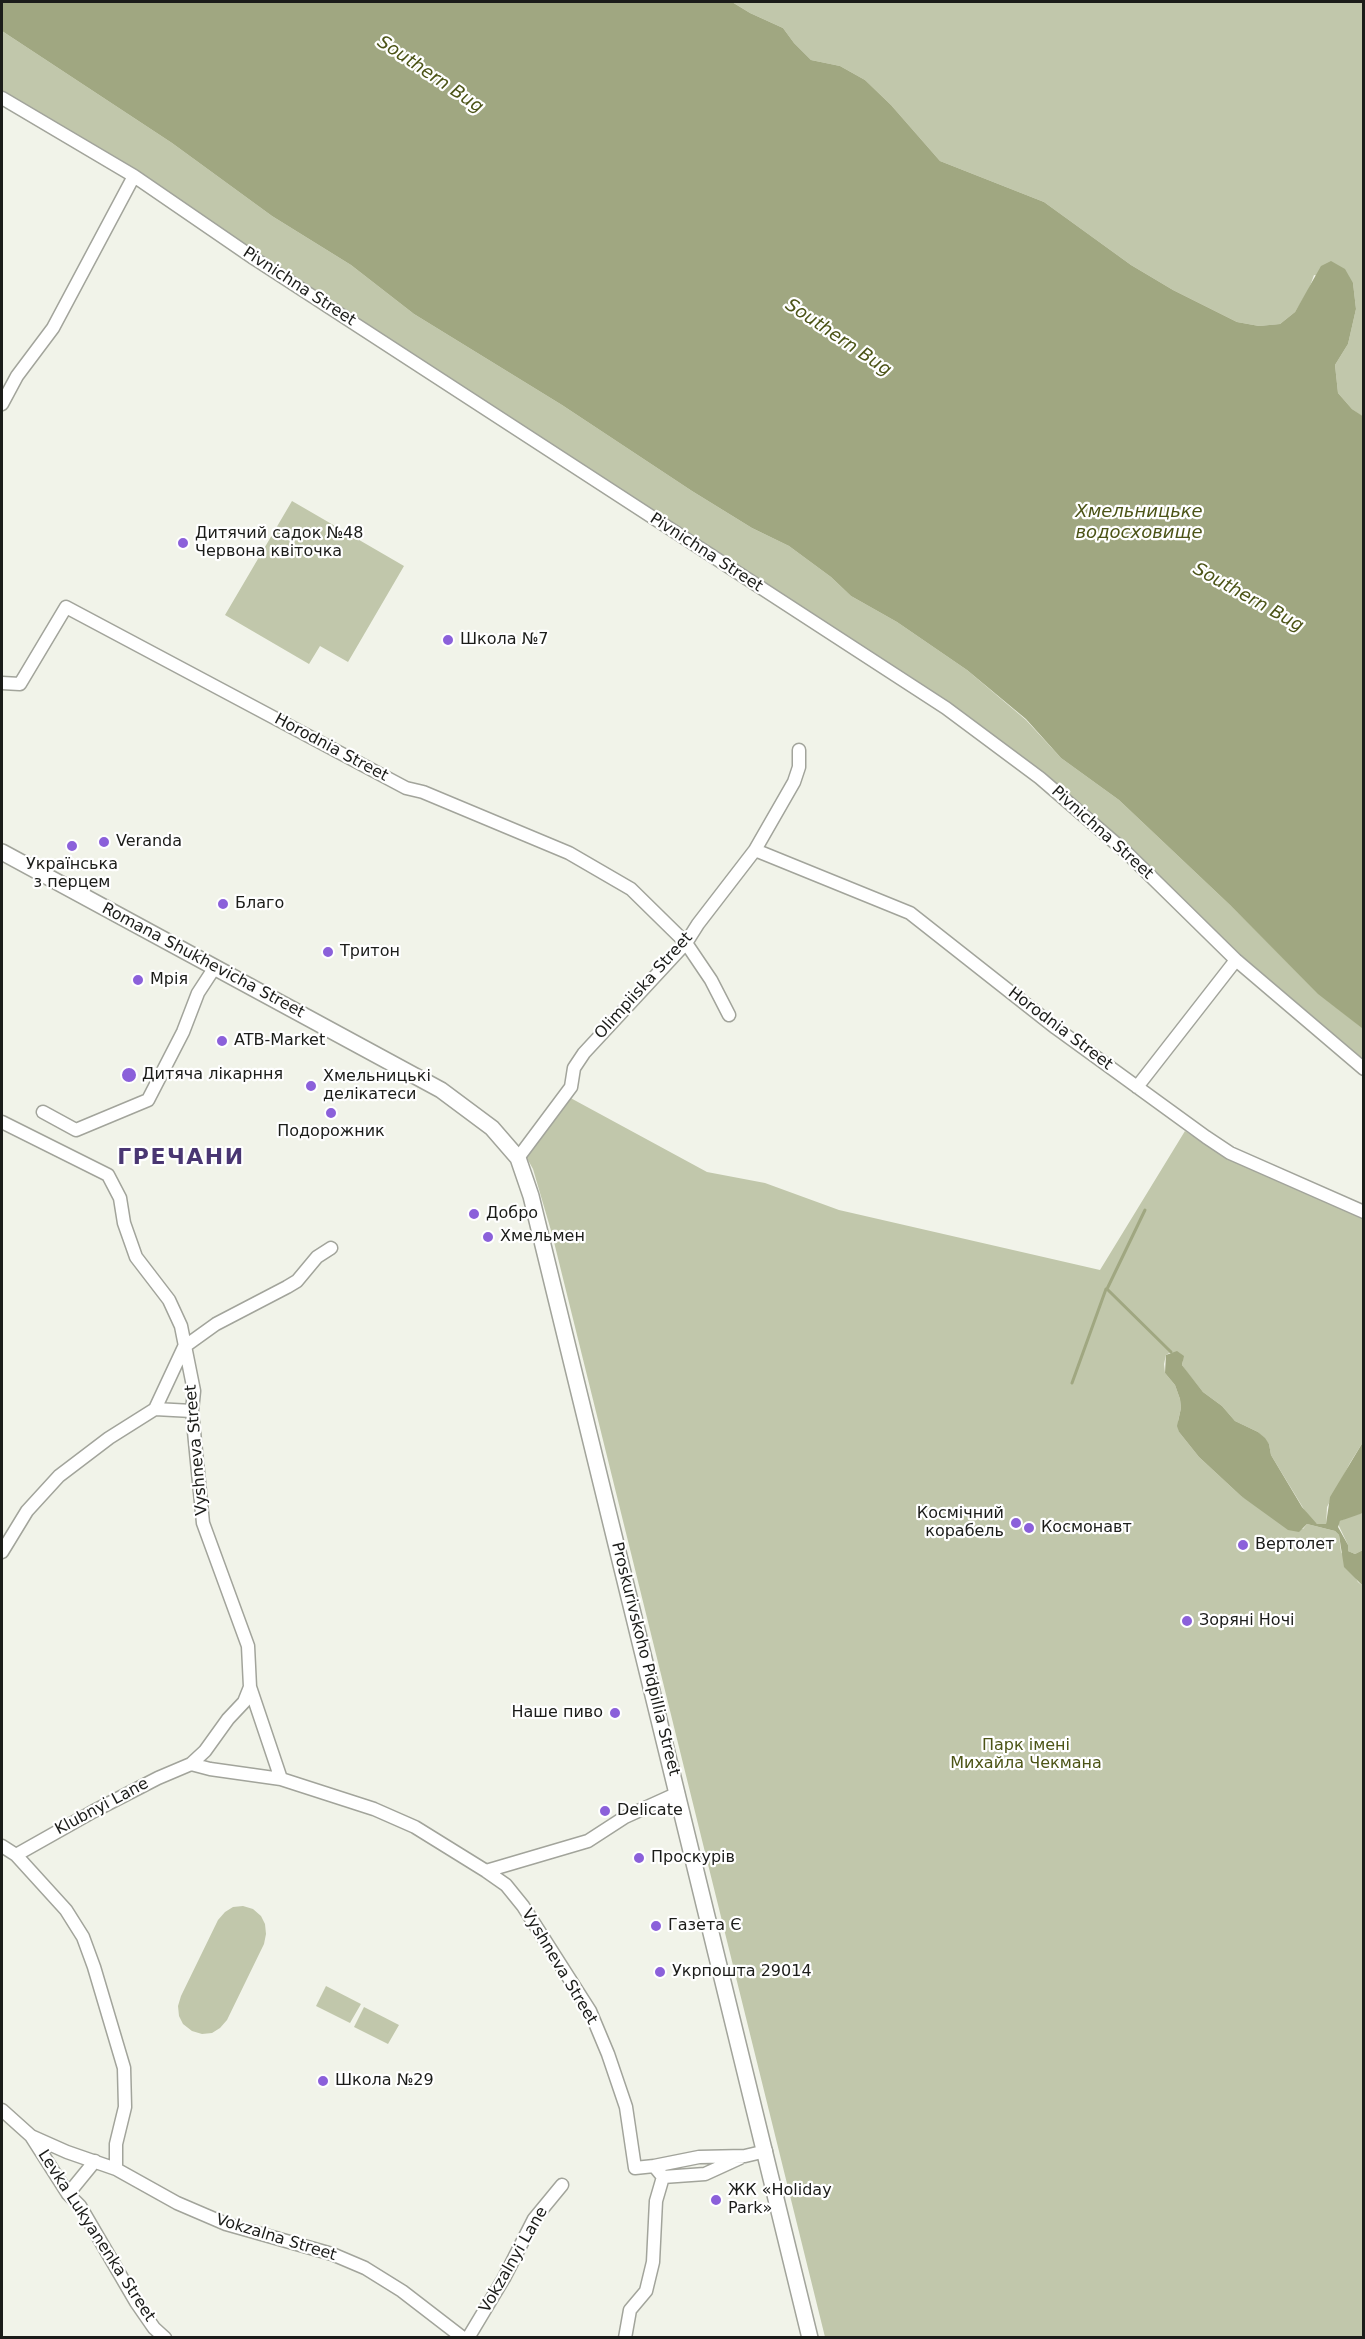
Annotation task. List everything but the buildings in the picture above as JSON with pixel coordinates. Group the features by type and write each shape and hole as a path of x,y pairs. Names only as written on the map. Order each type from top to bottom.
{"main road":[{"name":"Romana Shukhevicha Street","path":"2,852 441,1090 492,1128 518,1158"},
{"name":"Proskurivskoho Pidpillia Street","path":"518,1158 531,1196 810,2337"}],"street":[{"name":"Pivnichna Street","path":"2,98 134,176 255,259 946,708 1040,778 1127,853 1236,960 1364,1069"},
{"path":"2,404 16,376 53,328 134,176"},
{"name":"Horodnia Street","path":"2,683 20,684 66,607 406,788 423,792 569,853 631,889 686,943"},
{"name":"Olimpiiska Street","path":"518,1158 571,1087 574,1068 584,1053 686,943 755,850 794,782 799,767 799,750"},
{"name":"Horodnia Street","path":"755,850 910,913 1056,1028 1230,1153 1364,1212"},
{"path":"686,943 711,980 729,1015"},
{"path":"1137,1087 1236,960"},
{"path":"43,1112 76,1130 148,1100 183,1032 198,993 215,967"},
{"name":"Vyshneva Street","path":"4,1123 108,1175 120,1198 123,1223 136,1257 169,1300 181,1326 194,1391 192,1411 203,1523 248,1646 250,1687 281,1779"},
{"path":"2,1552 27,1511 59,1476 109,1438 155,1408 184,1347 216,1324 297,1281 317,1257 330,1248"},
{"path":"155,1408 192,1411"},
{"path":"191,1764 205,1751 228,1719 244,1702 250,1687"},
{"name":"Vyshneva Street","path":"191,1764 210,1769 281,1779 385,1813 415,1827 506,1885 523,1906 590,2011 613,2065 626,2107 635,2168 654,2166 663,2177"},
{"name":"Klubnyi Lane","path":"16,1855 94,1810 191,1764"},
{"path":"486,1871 588,1841 625,1817 678,1793"},
{"path":"2,1846 16,1855 74,1921 94,1967 124,2068 125,2106 116,2144 116,2169"},
{"name":"Levka Lukyanenka Street","path":"2,2110 31,2136 68,2194 80,2206 136,2302 154,2328 165,2337"},
{"name":"Vokzalna Street","path":"31,2136 67,2152 116,2169 177,2204 226,2224 332,2254 365,2268 402,2291 463,2337"},
{"path":"625,2337 630,2310 646,2291 653,2262 656,2201 663,2177 705,2174 745,2156 766,2151"},
{"path":"654,2166 699,2157 745,2156"},
{"path":"68,2194 95,2161"},
{"name":"Vokzalnyi Lane","path":"468,2337 504,2278 534,2219 562,2185"}],"green space":[{"path":"732,2 1363,2 1363,417 1352,409 1338,393 1335,365 1348,344 1356,309 1353,283 1314,275 1309,289 1295,312 1280,324 1259,326 1237,322 1173,290 1131,265 1044,202 940,161 891,105 865,80 840,66 811,60 783,28"},
{"path":"2,31 172,143 272,216 351,265 414,314 562,405 692,491 752,528 789,546 831,577 851,596 897,622 967,670 1026,720 1061,758 1119,800 1230,905 1318,993 1362,1028 1363,1062 1239,956 1043,774 258,255 141,174 2,92"},
{"path":"292,501 404,566 348,662 320,646 309,664 225,615"},
{"name":"Парк імені Михайла Чекмана","path":"565,1095 707,1172 765,1183 839,1210 1100,1270 1185,1131 1226,1158 1363,1205 1363,1442 1327,1507 1326,1525 1311,1521 1271,1455 1269,1444 1258,1432 1235,1421 1222,1406 1203,1392 1182,1365 1183,1361 1171,1352 1166,1355 1164,1364 1165,1373 1175,1385 1180,1399 1179,1432 1199,1457 1241,1496 1303,1529 1307,1524 1335,1531 1339,1535 1341,1552 1358,1582 1363,1586 1363,2337 825,2337 552,1234 533,1169 523,1151"},
{"path":"1363,1513 1363,1550 1355,1554 1348,1551 1348,1545 1338,1524 1350,1516"},
{"path":"243,1906 253,1909 261,1916 265,1924 264,1944 227,2020 212,2033 202,2034 192,2031 183,2024 179,2016 178,2006 181,1996 218,1920 233,1907"},
{"path":"326,1986 361,2004 350,2023 316,2006"},
{"path":"364,2007 399,2025 388,2044 354,2027"}],"water":[{"name":"Хмельницьке водосховище","path":"2,2 732,2 783,28 811,60 840,66 865,80 891,105 940,161 1044,202 1131,265 1173,290 1237,322 1259,326 1280,324 1295,312 1321,266 1331,261 1345,269 1353,283 1356,309 1348,344 1335,365 1338,393 1352,409 1364,417 1363,1029 1318,994 1230,905 1119,800 1061,758 1026,719 967,670 897,622 851,596 831,577 789,546 752,528 692,491 562,405 414,314 351,265 272,216 172,143 2,31"},
{"path":"1177,1351 1184,1356 1182,1365 1203,1392 1222,1406 1235,1421 1265,1438 1271,1455 1302,1507 1317,1524 1326,1524 1330,1497 1363,1442 1363,1513 1340,1521 1338,1527 1348,1545 1348,1551 1355,1554 1363,1550 1363,1586 1344,1567 1339,1535 1335,1531 1307,1524 1299,1532 1288,1530 1241,1496 1199,1457 1179,1432 1177,1426 1181,1408 1180,1399 1175,1385 1165,1373 1166,1355"}],"waterway":[{"path":"1145,1210 1107,1289 1171,1352"},
{"path":"1072,1383 1106,1289"}],"place":[{"name":"Дитячий садок №48 Червона квіточка","path":"183,543"},
{"name":"Школа №7","path":"448,640"},
{"name":"Veranda","path":"104,842"},
{"name":"Українська з перцем","path":"72,846"},
{"name":"Благо","path":"223,904"},
{"name":"Тритон","path":"328,952"},
{"name":"Мрія","path":"138,980"},
{"name":"ATB-Market","path":"222,1041"},
{"name":"Дитяча лікарння","path":"129,1075"},
{"name":"Хмельницькі делікатеси","path":"311,1086"},
{"name":"Подорожник","path":"331,1113"},
{"name":"Добро","path":"474,1214"},
{"name":"Хмельмен","path":"488,1237"},
{"name":"Космічний корабель","path":"1016,1523"},
{"name":"Космонавт","path":"1029,1528"},
{"name":"Вертолет","path":"1243,1545"},
{"name":"Зоряні Ночі","path":"1187,1621"},
{"name":"Наше пиво","path":"615,1713"},
{"name":"Delicate","path":"605,1811"},
{"name":"Проскурів","path":"639,1858"},
{"name":"Газета Є","path":"656,1926"},
{"name":"Укрпошта 29014","path":"660,1972"},
{"name":"Школа №29","path":"323,2081"},
{"name":"ЖК «Holiday Park»","path":"716,2200"}],"district":[{"name":"ГРЕЧАНИ","path":"181,1158"}],"water label":[{"name":"Southern Bug","path":"430,75"},
{"name":"Southern Bug","path":"838,338"},
{"name":"Southern Bug","path":"1248,598"}]}
